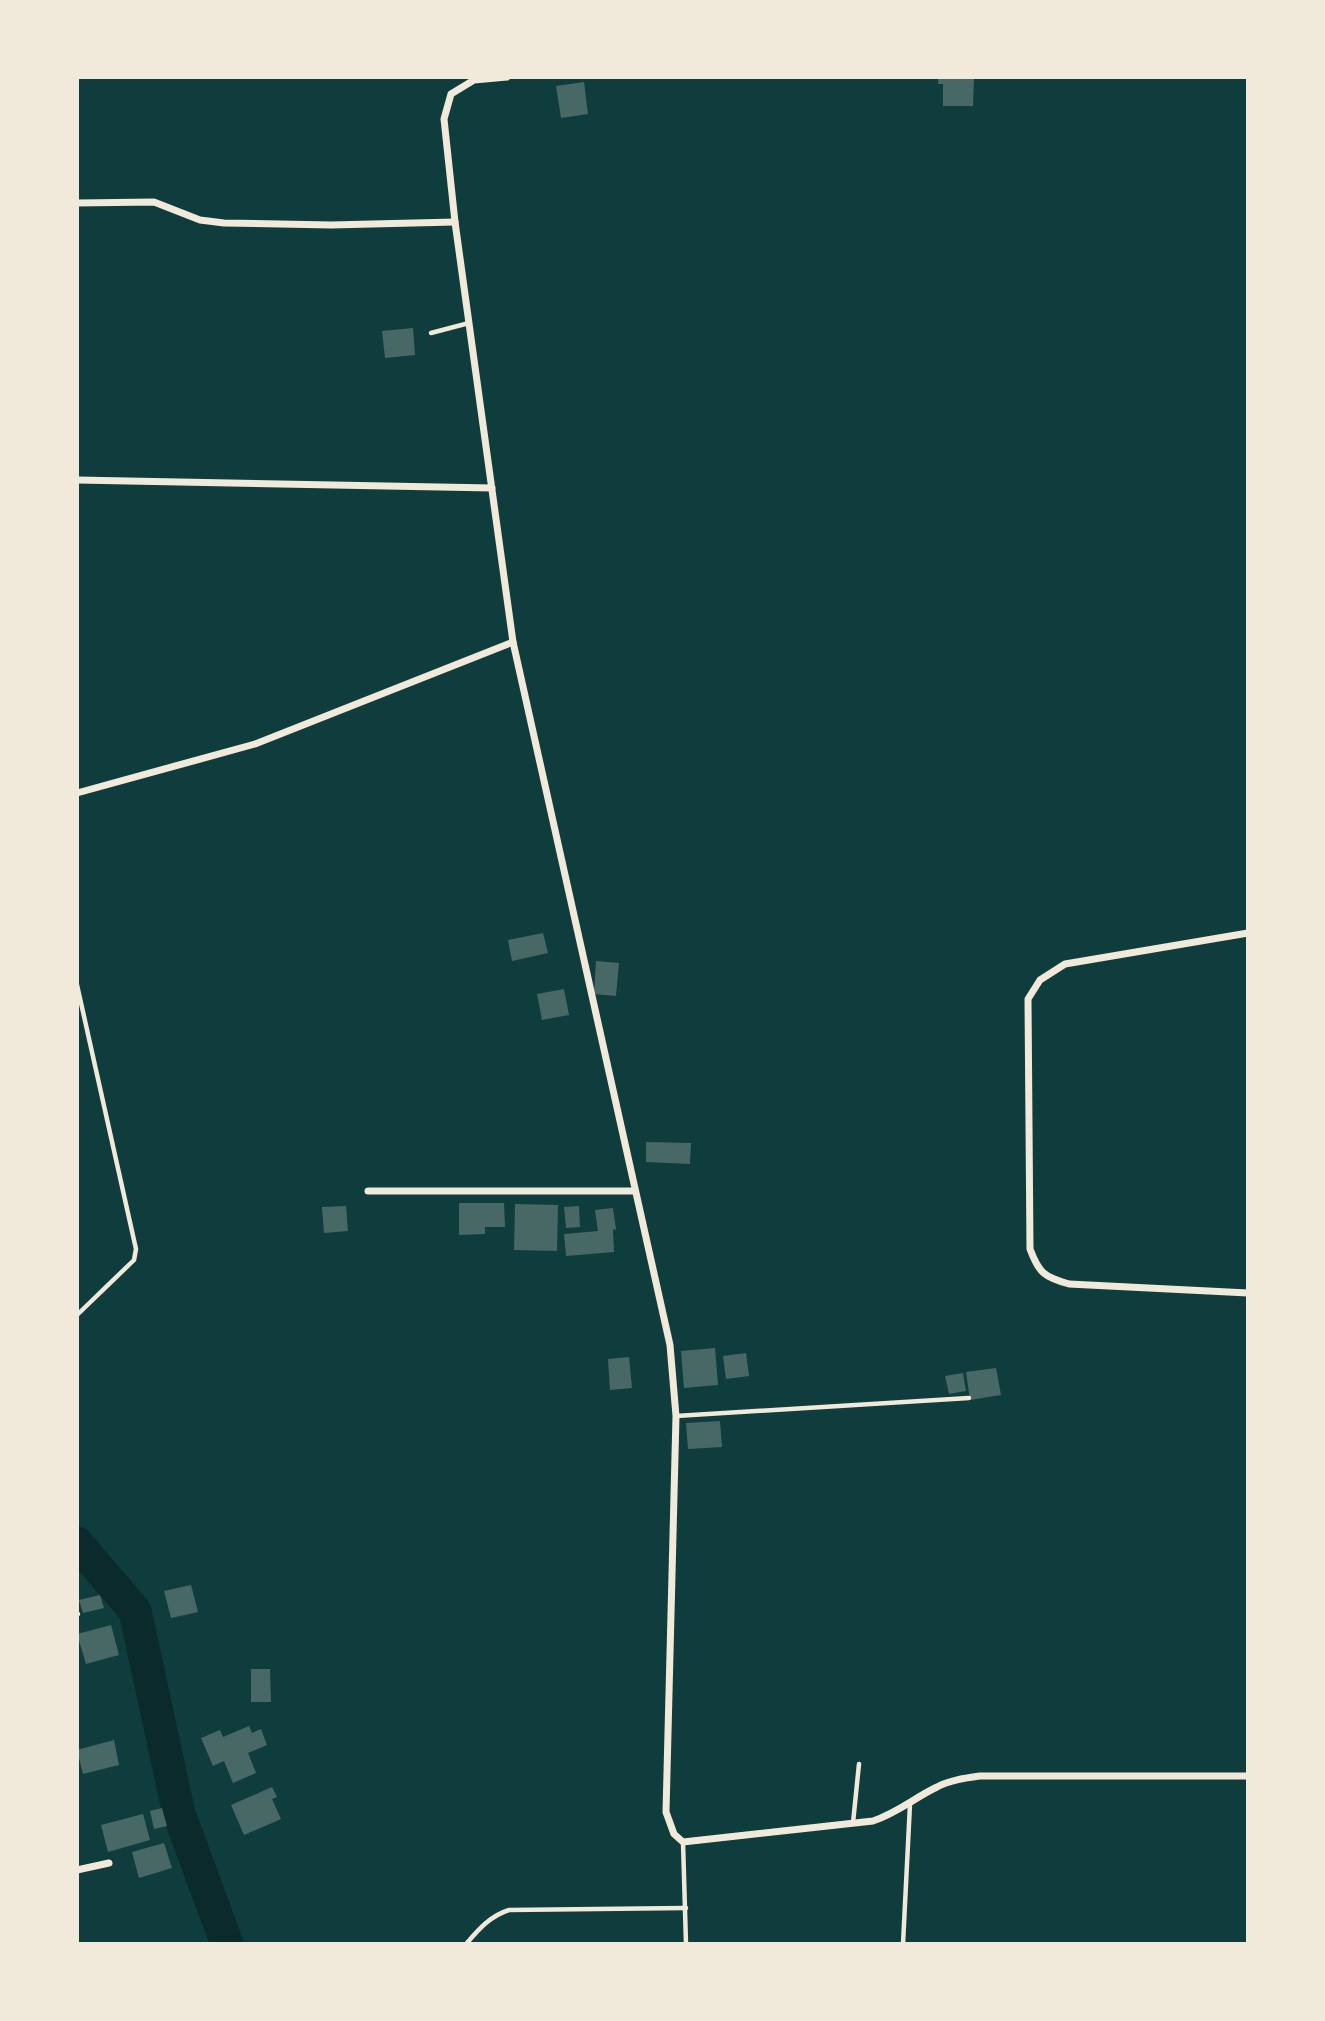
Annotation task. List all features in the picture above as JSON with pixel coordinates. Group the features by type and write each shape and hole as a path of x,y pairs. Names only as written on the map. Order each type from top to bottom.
{"street":[{"path":"507,77 474,80 451,94 444,119 455,222 513,642 633,1191 670,1345 676,1416 666,1812 674,1834 683,1842 873,1821 894,1814 938,1786 980,1776 1248,1776"},
{"path":"77,203 154,202 200,220 225,223 331,225 455,222"},
{"path":"77,480 492,488"},
{"path":"77,793 255,744 513,642"},
{"path":"1248,933 1065,964 1040,980 1028,999 1030,1249 1037,1267 1050,1279 1069,1284 1248,1293"},
{"path":"368,1191 633,1191"},
{"path":"77,1870 109,1863"}],"lane":[{"path":"431,333 470,323"},
{"path":"77,985 136,1249 134,1260 77,1315"},
{"path":"676,1416 969,1398"},
{"path":"853,1824 859,1764"},
{"path":"903,1944 910,1804"},
{"path":"683,1842 686,1944"},
{"path":"466,1944 496,1914 509,1910 686,1908"}],"building":[{"path":"938,77 974,77 973,106 943,106 943,84 938,84"},
{"path":"584,82 588,114 561,118 556,86"},
{"path":"413,328 415,355 385,358 382,331"},
{"path":"543,933 548,953 512,961 508,940"},
{"path":"596,961 619,963 616,996 594,994"},
{"path":"564,989 569,1015 542,1020 537,994"},
{"path":"646,1142 691,1143 690,1164 646,1162"},
{"path":"459,1203 504,1203 505,1227 485,1227 485,1234 459,1235"},
{"path":"515,1204 558,1205 557,1251 514,1250"},
{"path":"346,1206 348,1231 324,1233 322,1207"},
{"path":"579,1206 580,1227 566,1228 564,1207"},
{"path":"613,1208 616,1229 613,1230 614,1252 566,1256 564,1234 598,1231 595,1210"},
{"path":"715,1348 718,1385 684,1388 681,1351"},
{"path":"746,1353 749,1376 726,1379 723,1356"},
{"path":"629,1357 632,1388 610,1390 608,1359"},
{"path":"996,1368 1001,1395 970,1400 966,1372"},
{"path":"963,1373 966,1391 949,1394 945,1376"},
{"path":"720,1421 722,1447 688,1449 686,1423"},
{"path":"191,1585 198,1612 171,1618 164,1591"},
{"path":"100,1595 104,1608 83,1613 79,1600"},
{"path":"111,1625 119,1655 86,1664 77,1634"},
{"path":"251,1669 270,1669 271,1702 251,1702"},
{"path":"249,1726 252,1733 261,1729 267,1745 248,1753 256,1773 233,1783 224,1761 213,1766 201,1738 220,1730 223,1737"},
{"path":"114,1740 119,1765 83,1774 77,1750"},
{"path":"272,1787 277,1797 272,1799 281,1819 244,1835 231,1805"},
{"path":"162,1808 167,1826 154,1829 150,1811"},
{"path":"143,1814 150,1840 108,1852 101,1825"},
{"path":"164,1843 172,1868 139,1878 132,1852"}],"waterway":[{"path":"77,1543 135,1611 179,1814 227,1944"}]}
